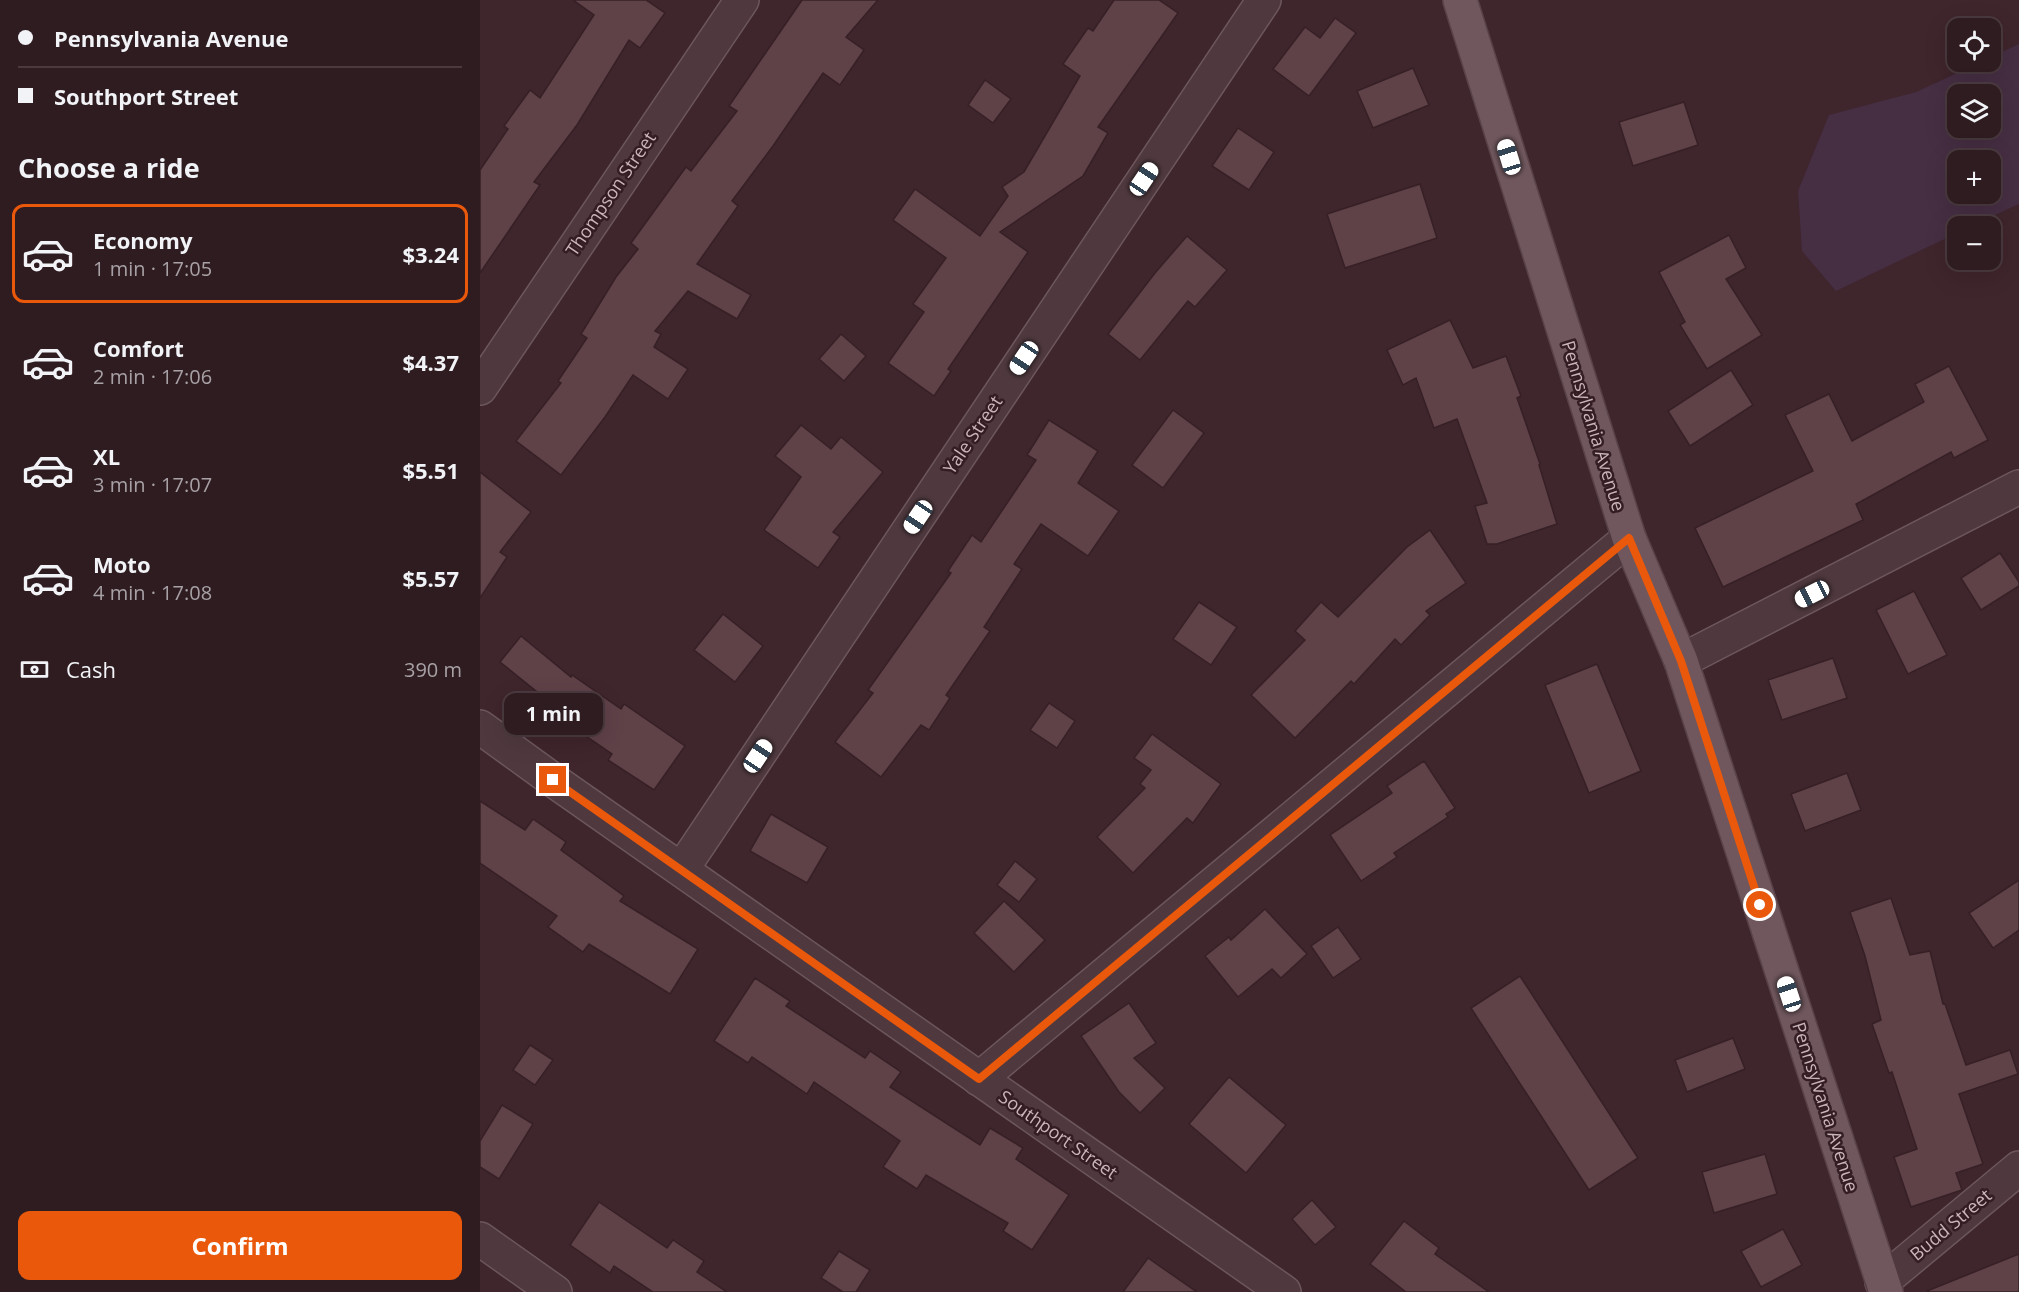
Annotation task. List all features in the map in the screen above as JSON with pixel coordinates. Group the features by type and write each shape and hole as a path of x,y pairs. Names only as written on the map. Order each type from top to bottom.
{"main road":[{"name":"Pennsylvania Avenue","path":"1460,0 1629,538 1681,661 1884,1287"}],"street":[{"name":"Thompson Street","path":"480,388 742,0"},
{"name":"Yale Street","path":"682,869 1264,0"},
{"path":"1681,661 2019,487"},
{"path":"979,1079 1629,538"},
{"name":"Southport Street","path":"480,727 979,1079 1263,1286"},
{"name":"Budd Street","path":"1884,1287 2019,1168"},
{"path":"480,1239 555,1292"}],"shaded area":[{"path":"2019,44 2019,204 1993,216 1947,216 1947,238 1836,291 1802,251 1798,191 1829,115 1916,92 1959,72 2001,72 2001,52"}],"building":[{"path":"573,0 646,0 665,13 640,48 629,40 577,125 534,182 540,185 480,273 480,170 508,129 504,126 530,90 540,98 594,15"},
{"path":"802,0 878,0 846,37 864,50 840,85 823,73 732,201 738,206 697,264 751,295 737,319 688,291 655,331 661,334 654,347 688,369 668,399 633,375 605,417 561,475 516,441 561,383 558,381 587,338 581,334 616,277 638,249 631,243 686,167 691,171 737,111 729,106"},
{"path":"1114,0 1159,0 1178,13 1098,127 1108,133 1083,176 1000,232 1028,252 948,369 951,371 934,396 888,363 924,312 913,304 946,258 893,220 915,189 980,236 1008,196 1002,187 1024,172 1080,76 1063,64 1088,28 1093,31"},
{"path":"1335,18 1356,33 1309,96 1273,69 1305,27 1320,38"},
{"path":"1413,68 1429,105 1373,128 1357,91"},
{"path":"985,80 1011,99 993,123 968,105"},
{"path":"1684,102 1698,145 1633,166 1619,122"},
{"path":"1238,128 1274,152 1249,190 1212,166"},
{"path":"1420,184 1437,238 1345,268 1327,214"},
{"path":"1729,235 1746,268 1726,279 1762,335 1707,369 1680,325 1685,322 1659,272"},
{"path":"1187,236 1227,270 1195,307 1188,301 1140,360 1108,334"},
{"path":"1450,320 1473,368 1506,356 1521,396 1517,398 1540,464 1557,524 1497,544 1487,544 1475,506 1487,503 1457,419 1434,428 1416,378 1403,385 1387,350"},
{"path":"841,334 866,356 844,381 819,359"},
{"path":"1949,366 1988,440 1954,458 1951,452 1856,504 1863,520 1723,587 1695,528 1813,471 1785,415 1829,394 1852,441 1924,402 1915,384"},
{"path":"1731,370 1753,405 1690,446 1668,411"},
{"path":"1173,410 1204,433 1163,488 1132,465"},
{"path":"1049,420 1098,451 1078,483 1119,511 1088,556 1041,524 1014,564 1022,569 984,627 990,631 946,695 950,698 929,730 921,725 881,777 835,742 873,693 868,690 951,573 948,571 972,535 981,542 1036,460 1027,455"},
{"path":"801,425 831,449 841,437 883,472 833,532 840,537 818,568 764,530 801,477 775,456"},
{"path":"480,472 531,512 500,552 507,557 480,598"},
{"path":"1430,530 1466,583 1426,611 1430,615 1401,645 1395,639 1354,684 1351,681 1295,738 1251,695 1305,640 1295,631 1321,602 1338,617 1407,547"},
{"path":"2000,553 2019,582 2019,586 1981,610 1961,578"},
{"path":"1914,591 1947,655 1908,674 1876,610"},
{"path":"1199,602 1237,627 1211,665 1173,639"},
{"path":"723,614 763,646 735,682 694,650"},
{"path":"521,636 571,677 572,675 621,709 624,704 685,746 654,790 608,760 612,754 548,710 552,704 500,662"},
{"path":"1833,658 1847,698 1782,720 1768,680"},
{"path":"1597,664 1641,771 1589,793 1545,685"},
{"path":"1049,703 1075,721 1057,748 1030,730"},
{"path":"1152,734 1221,784 1193,823 1187,818 1133,873 1097,837 1145,788 1140,784 1151,770 1134,758"},
{"path":"1424,761 1455,808 1446,814 1448,817 1394,853 1397,857 1361,881 1330,835 1392,793 1387,786"},
{"path":"1847,773 1861,810 1805,831 1791,794"},
{"path":"480,801 525,830 533,819 566,842 561,850 624,896 620,901 698,949 670,994 589,944 583,952 548,927 557,916 480,863"},
{"path":"771,814 828,847 807,883 750,851"},
{"path":"1015,861 1037,879 1019,902 997,885"},
{"path":"2019,880 2019,930 1993,948 1969,913"},
{"path":"1891,898 1910,955 1930,951 1943,1004 1945,1004 1966,1065 2010,1050 2018,1074 1959,1094 1983,1164 1956,1173 1962,1190 1911,1207 1894,1157 1917,1149 1892,1072 1889,1073 1872,1024 1881,1020 1865,956 1850,912"},
{"path":"1004,901 1045,940 1014,972 974,933"},
{"path":"1265,909 1307,954 1281,978 1272,969 1238,997 1205,956 1229,937 1231,940"},
{"path":"1338,927 1361,959 1333,978 1311,946"},
{"path":"1520,976 1638,1158 1589,1190 1471,1008"},
{"path":"755,978 790,1001 786,1006 865,1058 870,1051 901,1072 890,1087 980,1145 990,1128 1023,1148 1016,1159 1069,1195 1032,1250 1003,1231 1008,1223 926,1175 917,1189 883,1167 900,1141 814,1082 807,1094 752,1057 748,1063 714,1041"},
{"path":"1129,1003 1156,1043 1134,1058 1165,1088 1140,1113 1119,1092 1081,1036"},
{"path":"1733,1038 1745,1069 1687,1092 1675,1060"},
{"path":"530,1045 553,1060 535,1085 513,1070"},
{"path":"1229,1077 1286,1125 1246,1173 1189,1124"},
{"path":"502,1105 533,1124 499,1179 480,1167 480,1141"},
{"path":"1765,1154 1777,1194 1714,1213 1702,1172"},
{"path":"1312,1200 1336,1227 1315,1245 1292,1219"},
{"path":"599,1202 667,1248 673,1240 704,1261 697,1272 727,1292 653,1292 614,1266 610,1273 570,1245"},
{"path":"1404,1221 1439,1248 1435,1254 1489,1292 1406,1292 1370,1264"},
{"path":"1783,1229 1802,1265 1761,1287 1741,1251"},
{"path":"839,1251 870,1270 856,1292 843,1292 821,1278"},
{"path":"2019,1254 2019,1292 1927,1292 1927,1291"},
{"path":"1148,1258 1197,1292 1123,1292"}],"route":[{"path":"553,780 979,1079 1629,538 1681,661 1760,905"}]}
